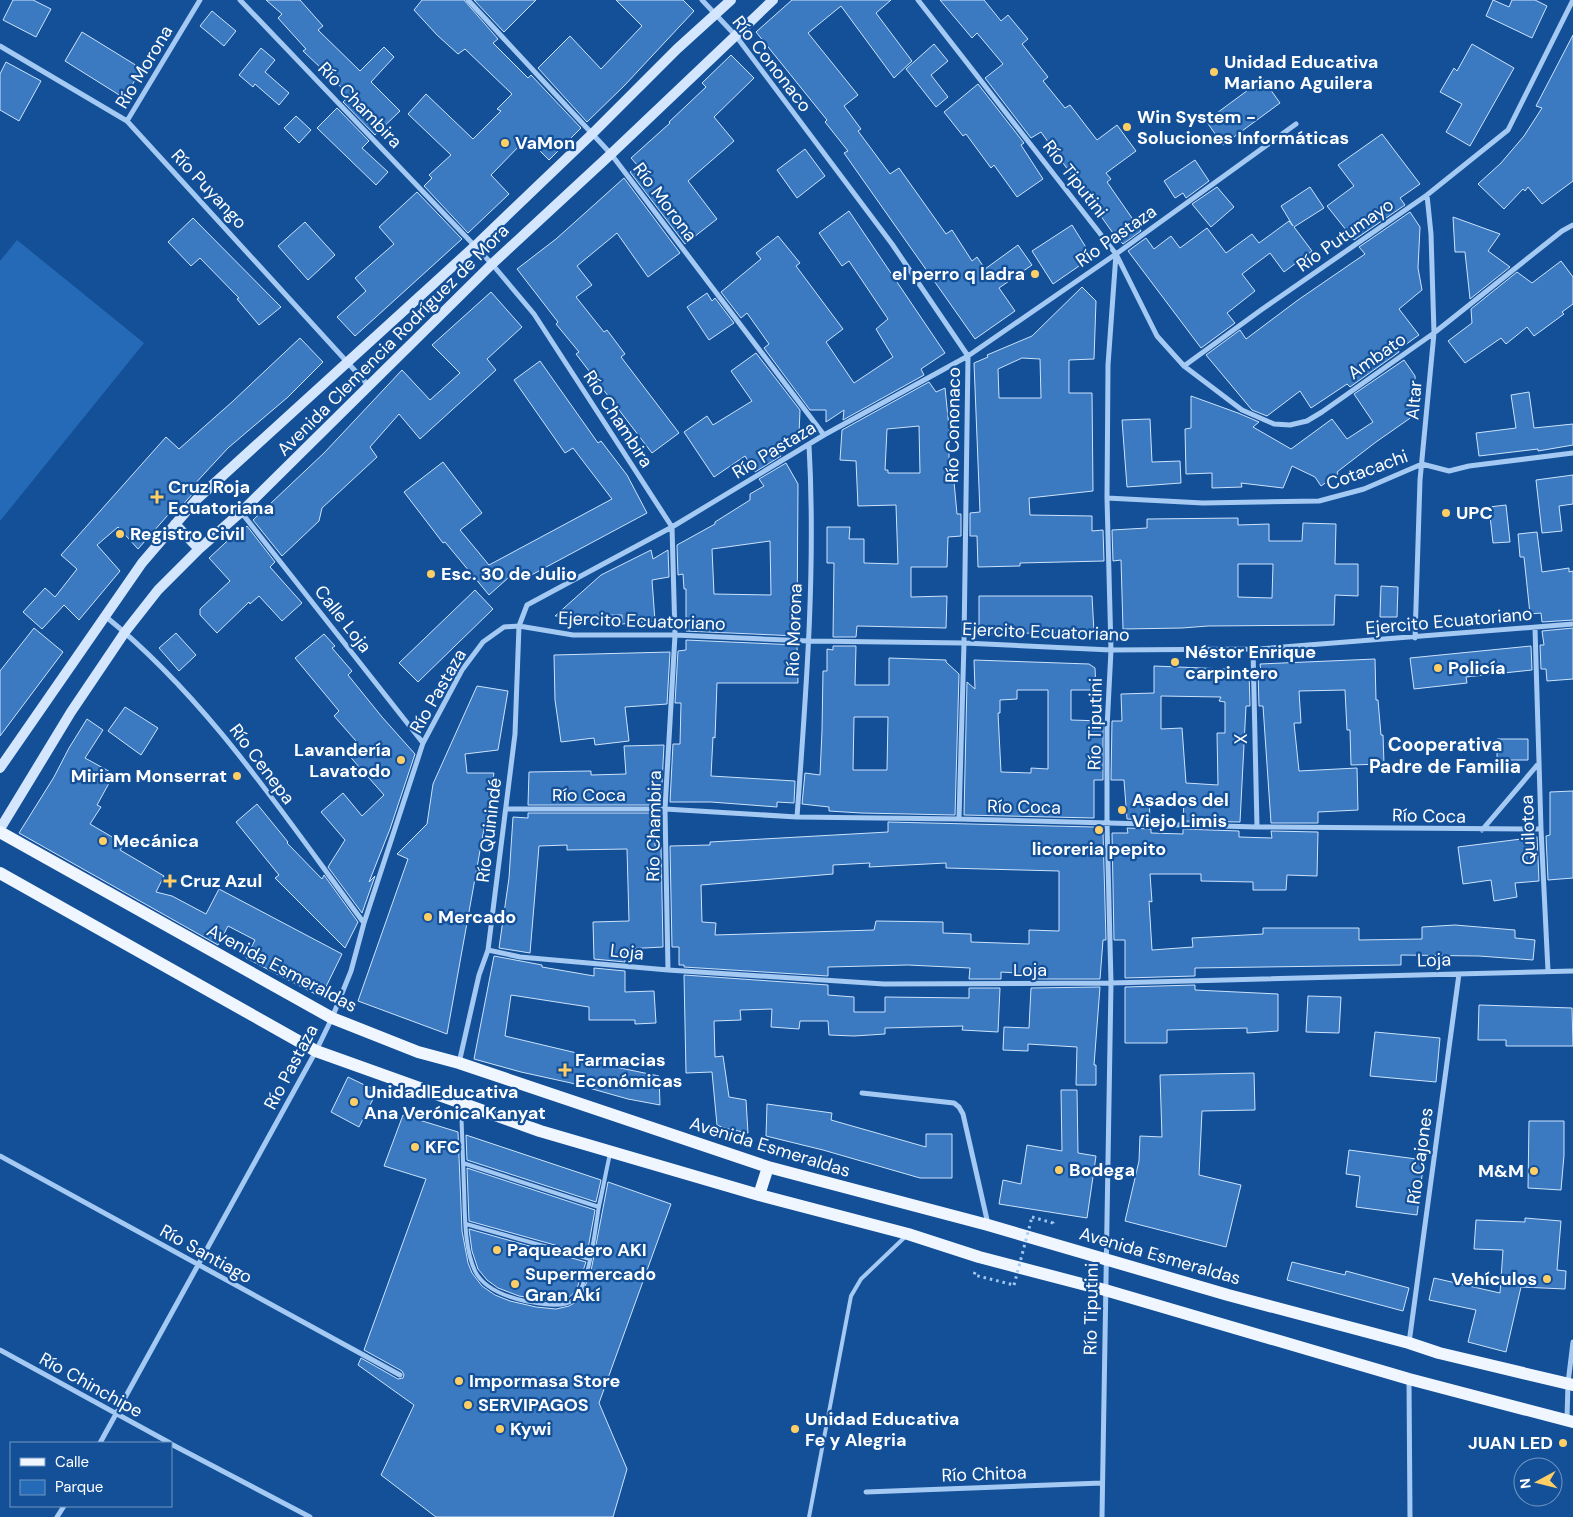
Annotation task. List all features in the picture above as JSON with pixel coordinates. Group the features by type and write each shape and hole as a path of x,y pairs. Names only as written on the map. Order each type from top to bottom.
{"main road":[{"name":"Avenida Esmeraldas","path":"0,831 332,1018 418,1052 459,1063 768,1167 988,1225 1228,1295 1440,1353 1570,1384"},
{"path":"0,873 316,1052 540,1131 759,1196 908,1234 1409,1379 1570,1421"},
{"path":"759,1196 768,1167"}],"street":[{"name":"Río Morona","path":"127,121 200,0"},
{"name":"Río Chambira","path":"240,0 492,264 534,314 672,527 675,635 665,809 668,970"},
{"name":"Río Morona","path":"468,0 594,133 824,435"},
{"name":"Río Cononaco","path":"702,0 736,36 892,244 968,356 964,643 959,819"},
{"name":"Avenida Clemencia Rodríguez de Mora","path":"0,768 142,563 196,500 475,246 731,0"},
{"name":"Avenida Clemencia Rodríguez de Mora","path":"0,831 71,712 125,632 158,590 199,549 242,512 492,264 773,0"},
{"name":"Río Tiputini","path":"918,0 1116,254 1108,365 1107,498 1111,650 1107,728 1111,983 1102,1517"},
{"name":"Río Putumayo","path":"1184,366 1427,195 1508,130 1573,0"},
{"name":"Río Puyango","path":"0,46 127,121 369,386"},
{"name":"Río Pastaza","path":"101,1442 316,1052 351,971 364,923 423,743 462,670 483,642 504,627 519,626 527,605 672,527 824,435 968,356 1116,254 1296,124"},
{"name":"Altar","path":"1415,638 1422,464 1434,333 1431,234 1427,195"},
{"name":"Ambato","path":"1184,366 1242,410 1274,424 1290,425 1307,421 1434,333 1573,225"},
{"path":"1116,254 1157,336 1184,366"},
{"name":"Río Morona","path":"797,817 809,641 812,495 809,445"},
{"name":"Cotacachi","path":"1107,498 1203,503 1319,501 1364,489 1422,464 1449,471 1469,466 1573,453"},
{"name":"Calle Loja","path":"242,512 423,743"},
{"path":"175,524 199,549"},
{"name":"Río Cenepa","path":"105,616 125,632 179,684 226,738 364,923"},
{"name":"Ejercito Ecuatoriano","path":"519,626 573,635 675,635 809,641 964,643 1111,650 1253,649 1415,638 1573,624"},
{"name":"Río Quinindé","path":"459,1063 479,975 488,950 515,734 519,626"},
{"name":"Quilotoa","path":"1535,628 1541,830 1548,971"},
{"name":"X","path":"1253,649 1257,827"},
{"path":"1482,830 1539,763"},
{"name":"Río Coca","path":"506,809 665,809 797,817 1108,822 1257,827 1541,830"},
{"name":"Loja","path":"488,950 520,956 668,970 884,984 1111,983 1573,971"},
{"name":"Río Cajones","path":"1408,1343 1459,974"},
{"path":"862,1093 954,1103 959,1107 963,1114 988,1225"},
{"name":"Río Santiago","path":"0,1156 400,1375"},
{"path":"1570,1421 1573,1342"},
{"name":"Río Chinchipe","path":"0,1350 167,1442"},
{"path":"1409,1379 1410,1517"},
{"name":"Río Chinchipe","path":"172,1445 310,1517"},
{"name":"Río Chitoa","path":"866,1492 1102,1484"}],"lane":[{"path":"460,1102 466,1224 471,1258 476,1272 484,1283 496,1291 517,1299 546,1305 567,1303 573,1300 581,1290 590,1259 610,1152"},
{"path":"463,1163 599,1207"},
{"path":"466,1224 590,1259"},
{"path":"809,1517 852,1296 861,1279 908,1234"}],"path":[{"path":"974,1276 1014,1285 1032,1217 1053,1222"}],"green space":[{"path":"17,240 144,343 0,521 0,261"}],"building":[{"path":"13,0 33,0 51,9 36,37 3,20"},
{"path":"266,0 300,0 323,26 318,30 360,71 384,47 394,57 371,82 400,111 375,135 343,102 347,98 341,91 343,89 303,51 306,49 278,18 282,14"},
{"path":"422,0 464,0 498,39 493,43 528,78 531,75 581,128 549,160 527,138 491,175 509,194 468,233 424,186 432,178 429,175 451,155 408,114 426,94 473,139 501,111 497,109 512,94 465,49 458,54 437,35 414,10"},
{"path":"474,0 536,0 504,32"},
{"path":"616,0 683,0 694,11 624,86 587,122 538,68 570,36 601,69 642,26"},
{"path":"792,0 891,0 876,13 912,61 894,78 841,6 808,33 858,95 844,106 861,129 858,131 890,174 899,168 946,234 952,230 972,261 977,257 985,269 1018,245 1032,265 999,288 1015,311 975,339 844,153 848,151 825,122 827,120 756,32"},
{"path":"940,0 984,0 1001,21 1008,15 1028,39 1022,44 1048,77 1043,81 1065,108 1070,105 1097,140 1117,125 1136,151 1106,173 1111,179 1107,182 1141,231 1123,244 1120,243 1041,132 1031,138 985,78 1003,64 977,33 972,38"},
{"path":"1493,0 1509,7 1512,0 1535,0 1547,6 1532,38 1486,16"},
{"path":"212,11 236,31 224,46 200,26"},
{"path":"82,32 142,69 124,98 65,61"},
{"path":"1573,35 1573,181 1542,204 1528,187 1525,191 1523,189 1504,209 1478,184 1501,163 1524,136 1542,108 1536,106"},
{"path":"934,44 948,61 931,75 948,97 936,107 906,69"},
{"path":"1472,44 1514,68 1470,146 1446,132 1462,104 1440,92 1454,68 1457,71"},
{"path":"261,48 275,60 265,72 289,93 279,105 255,84 253,87 239,75"},
{"path":"731,55 754,78 714,117 734,141 688,181 717,219 685,244 630,172 638,166 631,158 706,87 702,83"},
{"path":"6,62 41,81 19,121 0,110 0,74"},
{"path":"1263,79 1280,103 1223,145 1206,121"},
{"path":"978,84 1024,143 1021,145 1043,179 1017,197 994,165 991,168 966,134 963,136 944,112"},
{"path":"337,108 369,141 362,148 388,172 376,185 317,128"},
{"path":"296,116 311,130 299,143 284,128"},
{"path":"1382,134 1420,184 1400,198 1405,205 1354,240 1327,206 1354,186 1338,165"},
{"path":"805,149 825,176 797,198 777,170"},
{"path":"1195,160 1209,181 1186,198 1183,193 1175,198 1164,181"},
{"path":"624,178 680,253 648,277 617,233 577,266 592,285 576,297 604,332 607,330 625,354 621,357 679,433 652,453 576,354 579,352 556,324 558,322 517,269 556,239"},
{"path":"1217,187 1234,207 1211,227 1192,204"},
{"path":"1310,187 1324,208 1294,227 1312,251 1284,272 1270,253 1242,274 1255,291 1227,313 1235,323 1201,348 1128,251 1146,238 1154,249 1171,236 1180,248 1207,228 1226,253 1252,234 1259,243 1289,221 1293,226 1281,206"},
{"path":"417,192 462,239 355,336 337,317 366,291 355,278 394,244 379,227"},
{"path":"849,211 945,353 921,369 924,375 843,420 844,410 826,422 826,410 810,410 764,348 769,344 747,313 741,318 721,292 761,259 756,253 778,236 800,263 796,266 843,329 826,342 854,383 893,357 876,329 888,319 849,261 842,266 819,233"},
{"path":"1410,212 1420,227 1418,268 1422,290 1399,309 1419,335 1398,350 1399,352 1350,387 1347,384 1311,408 1300,391 1267,416 1252,410 1206,355 1240,330 1246,339 1298,300 1365,254 1359,247"},
{"path":"1453,217 1500,234 1488,251 1510,267 1470,299 1465,252 1455,252"},
{"path":"193,218 281,307 259,325 237,299 239,298 200,258 191,266 168,242"},
{"path":"305,222 335,255 308,280 278,246"},
{"path":"1072,225 1092,257 1053,284 1032,251"},
{"path":"1561,261 1573,277 1573,304 1562,312 1564,314 1534,336 1527,327 1506,344 1501,338 1465,363 1448,341 1472,323 1471,309 1517,272 1532,283"},
{"path":"1082,287 1096,301 1094,359 1069,360 1069,393 1092,393 1093,491 1029,498 1030,515 1092,516 1092,531 1103,530 1104,561 1020,563 1020,566 978,567 977,536 970,536 970,513 980,512 974,363 988,357 987,355 1032,336","holes":["1022,358 1040,359 1041,398 999,398 998,369"]},
{"path":"491,292 522,327 487,359 496,370 420,439 399,414 370,447 377,457 322,508 319,521 282,556 253,520 324,453 402,370 430,400 460,373 432,345"},
{"path":"707,293 712,301 715,298 734,323 709,340 687,307"},
{"path":"300,338 323,362 288,397 228,448 191,488 195,491 178,510 175,507 138,549 118,527 97,545 120,571 79,620 64,605 42,629 23,612 45,588 55,597 77,569 61,555 166,437 179,449"},
{"path":"756,353 800,410 799,434 776,448 781,456 755,472 745,456 714,477 684,432 707,416 713,425 752,401 731,371"},
{"path":"1404,360 1415,376 1416,414 1376,442 1321,486 1315,477 1292,466 1283,488 1241,483 1242,487 1212,488 1212,473 1186,474 1185,429 1191,428 1191,396 1259,422 1253,427 1291,449 1332,419 1347,439 1373,422 1354,394"},
{"path":"540,361 598,443 601,441 627,475 647,513 522,580 517,570 489,595 445,542 443,543 404,492 443,462 482,513 460,530 489,565 612,499 573,448 565,453 514,380"},
{"path":"929,382 936,392 945,388 949,427 949,471 953,471 957,514 961,514 961,536 948,537 947,567 911,567 911,597 947,596 946,628 857,626 856,637 833,637 834,563 827,563 827,527 850,527 849,539 864,539 864,563 898,564 896,505 858,506 856,461 840,460 842,430","holes":["919,426 920,473 888,473 888,470 885,470 887,429"]},
{"path":"1529,392 1534,428 1573,424 1573,445 1538,451 1538,449 1479,456 1476,433 1516,428 1511,395"},
{"path":"1150,419 1152,462 1180,461 1181,483 1127,487 1122,420"},
{"path":"786,463 798,484 797,636 686,631 686,589 684,589 683,574 678,575 677,545 715,524 715,522 750,500 750,494 764,486 759,479","holes":["770,541 771,595 714,594 712,549"]},
{"path":"1573,475 1573,504 1559,506 1562,531 1542,533 1536,480"},
{"path":"1506,505 1510,542 1493,543 1489,507"},
{"path":"1238,518 1238,525 1269,524 1269,541 1302,541 1303,523 1336,524 1335,564 1358,564 1358,596 1335,595 1334,625 1123,629 1121,560 1113,561 1112,530 1147,528 1147,519","holes":["1238,564 1273,564 1272,598 1238,597"]},
{"path":"247,526 275,562 270,567 302,603 282,621 259,596 250,604 249,602 217,633 200,615 200,609 230,581 209,558 238,531 240,533"},
{"path":"1537,532 1542,572 1569,568 1569,572 1573,571 1573,620 1542,622 1541,613 1530,614 1524,557 1520,557 1518,534"},
{"path":"651,550 653,559 668,550 669,577 652,580 655,621 622,624 622,615 555,616 601,575"},
{"path":"1381,586 1398,587 1397,617 1380,617"},
{"path":"475,590 493,609 418,682 399,663"},
{"path":"979,596 1092,596 1094,632 979,634"},
{"path":"34,628 63,652 0,736 0,671"},
{"path":"1573,628 1573,679 1547,681 1546,669 1541,669 1540,645 1544,645 1542,631"},
{"path":"176,633 196,655 179,671 159,648"},
{"path":"324,634 335,646 332,648 352,671 348,675 415,754 390,829 369,882 375,876 362,913 328,867 345,840 321,812 343,793 362,816 384,795 345,751 356,741 334,716 339,711 295,658"},
{"path":"686,640 797,645 798,683 717,683 715,738 713,737 711,776 795,781 794,803 777,802 777,807 711,802 670,802 673,744 680,744 681,703 675,703 678,651 686,650"},
{"path":"833,646 856,646 855,685 889,685 889,658 946,660 959,674 955,815 829,811 829,807 802,804 805,773 820,775 823,671 827,671 827,649 833,650","holes":["854,717 888,717 887,770 853,770"]},
{"path":"1531,646 1532,670 1466,677 1467,683 1414,689 1410,658"},
{"path":"670,652 667,704 625,707 629,741 595,745 594,738 561,742 555,700 554,655"},
{"path":"1375,659 1376,700 1378,700 1381,735 1383,735 1384,764 1351,765 1350,730 1347,730 1345,690 1299,691 1301,723 1294,723 1299,771 1357,768 1358,810 1318,812 1318,823 1271,823 1263,706 1259,706 1258,670 1261,671 1260,664"},
{"path":"974,660 1089,664 1095,668 1096,690 1071,690 1071,720 1103,721 1103,780 1094,780 1094,818 964,815 967,682 975,689","holes":["1017,690 1048,690 1048,769 1031,768 1031,773 1001,772 998,713 1000,713 1000,700 1017,699"]},
{"path":"1154,666 1249,670 1250,706 1246,706 1240,822 1183,821 1184,799 1149,798 1150,820 1127,819 1124,780 1111,780 1112,721 1122,721 1121,694 1154,693","holes":["1161,696 1221,697 1219,701 1225,702 1225,733 1217,733 1218,785 1186,783 1182,728 1161,729"]},
{"name":"Mercado","path":"477,686 508,691 498,750 465,754 467,773 494,773 447,1034 358,1001 408,859 397,854 427,824 433,784"},
{"path":"125,707 158,728 141,755 108,731"},
{"path":"87,719 103,730 85,758 114,774 97,805 101,807 90,824 124,844 120,850 164,876 156,892 172,896 206,914 219,889 342,954 321,997 246,958 255,940 228,926 218,945 19,833"},
{"path":"1497,739 1528,739 1528,760 1497,760"},
{"path":"664,745 661,802 653,802 653,805 528,805 529,772 591,771 591,775 626,774 624,746"},
{"path":"1573,791 1573,878 1548,880 1546,836 1550,835 1550,792"},
{"path":"257,804 287,843 322,879 324,875 358,922 345,948 275,878 279,875 236,822"},
{"path":"528,813 654,813 655,846 661,846 663,947 625,949 625,962 594,959 593,922 629,921 627,849 567,850 567,845 539,846 530,953 499,948 509,878 513,817 528,818"},
{"path":"888,822 1094,827 1096,832 1103,832 1106,940 1103,940 1100,979 1032,979 1032,974 1001,972 1001,979 969,979 970,968 908,965 828,967 828,976 684,967 684,965 679,965 679,947 672,947 670,846 710,845 710,842 888,832","holes":["870,863 869,867 946,863 946,868 1059,871 1059,931 1029,930 1029,944 971,942 971,934 943,933 943,922 876,921 874,930 715,935 716,923 702,922 701,885 833,874 833,865"]},
{"path":"1127,828 1151,829 1151,833 1183,834 1183,829 1239,831 1239,837 1272,838 1271,831 1318,832 1317,876 1287,875 1286,890 1253,890 1253,882 1201,881 1201,874 1150,874 1152,902 1149,901 1152,950 1193,947 1192,938 1263,934 1263,928 1359,928 1359,940 1422,939 1422,927 1455,925 1515,930 1515,938 1535,940 1533,960 1479,956 1401,955 1401,965 1195,968 1195,976 1125,978 1125,940 1114,940 1112,833 1128,833"},
{"path":"1537,837 1539,881 1515,883 1517,897 1494,901 1491,880 1463,884 1458,847"},
{"path":"494,956 594,976 594,968 625,971 625,992 654,991 656,1023 635,1024 635,1020 589,1020 589,1007 511,995 505,1036 602,1059 601,1064 659,1076 660,1105 628,1099 474,1059"},
{"path":"684,975 828,985 828,995 854,997 854,1012 885,1012 885,997 969,998 969,988 1000,988 998,1032 962,1030 963,1026 885,1028 885,1034 829,1035 828,1021 800,1021 799,1029 771,1027 772,1009 740,1010 741,1020 714,1021 715,1057 723,1056 729,1097 746,1100 748,1133 717,1125 712,1072 686,1073"},
{"path":"1195,985 1195,990 1278,994 1278,1031 1247,1033 1247,1028 1167,1030 1167,1043 1125,1043 1125,987"},
{"path":"1100,987 1094,1065 1096,1065 1096,1085 1076,1085 1077,1047 1028,1044 1028,1051 1003,1050 1004,1027 1029,1028 1031,988"},
{"path":"1308,996 1341,997 1339,1033 1306,1032"},
{"path":"1479,1005 1572,1008 1573,1046 1506,1046 1506,1040 1478,1040"},
{"path":"1375,1032 1440,1038 1436,1082 1370,1076"},
{"path":"1254,1073 1255,1110 1202,1111 1199,1175 1241,1185 1226,1247 1125,1221 1139,1161 1140,1136 1162,1137 1160,1075"},
{"name":"Unidad Educativa Ana Verónica Kanyat","path":"348,1077 377,1091 359,1127 331,1112"},
{"name":"Bodega","path":"1061,1090 1077,1090 1078,1153 1096,1156 1087,1218 999,1204 1003,1180 1021,1184 1027,1145 1062,1151"},
{"path":"767,1104 832,1113 831,1120 926,1147 926,1134 952,1134 952,1178 920,1178 766,1136"},
{"name":"Supermercado Gran Akí","path":"403,1115 458,1132 462,1231 468,1263 472,1273 482,1286 495,1295 510,1301 556,1309 576,1302 582,1294 591,1271 608,1182 671,1204 599,1403 627,1469 613,1517 436,1517 381,1475 414,1405 358,1365 361,1358 398,1379 403,1378 404,1375 402,1371 364,1350 426,1179 384,1166"},
{"path":"1529,1121 1564,1121 1561,1190 1528,1188"},
{"path":"466,1135 601,1180 596,1202 467,1160"},
{"path":"1349,1150 1424,1160 1417,1215 1356,1207 1360,1176 1346,1174"},
{"path":"467,1168 595,1210 587,1254 469,1221"},
{"path":"1525,1218 1561,1221 1557,1270 1566,1271 1565,1289 1521,1287 1506,1352 1468,1342 1476,1310 1429,1300 1434,1278 1500,1293 1503,1250 1474,1249 1476,1220 1525,1222"},
{"path":"469,1229 586,1262 576,1291 567,1299 550,1301 519,1296 498,1288 487,1280 478,1269 472,1251"},
{"path":"1292,1262 1345,1275 1346,1271 1409,1288 1403,1311 1287,1280"}],"place":[{"name":"Unidad Educativa Mariano Aguilera","path":"1214,72"},
{"name":"Win System - Soluciones Informáticas","path":"1127,127"},
{"name":"VaMon","path":"505,143"},
{"name":"el perro q ladra","path":"1035,274"},
{"name":"Cruz Roja Ecuatoriana","path":"157,497"},
{"name":"UPC","path":"1446,513"},
{"name":"Registro Civil","path":"120,534"},
{"name":"Esc. 30 de Julio","path":"431,574"},
{"name":"Néstor Enrique carpintero","path":"1175,662"},
{"name":"Policía","path":"1438,668"},
{"name":"Lavandería Lavatodo","path":"401,760"},
{"name":"Miriam Monserrat","path":"237,776"},
{"name":"Asados del Viejo Limis","path":"1122,810"},
{"name":"licoreria pepito","path":"1099,830"},
{"name":"Mecánica","path":"103,841"},
{"name":"Cruz Azul","path":"170,881"},
{"name":"Mercado","path":"428,917"},
{"name":"Farmacias Económicas","path":"565,1070"},
{"name":"Unidad Educativa Ana Verónica Kanyat","path":"354,1102"},
{"name":"KFC","path":"415,1147"},
{"name":"Bodega","path":"1059,1170"},
{"name":"M&M","path":"1534,1171"},
{"name":"Paqueadero AKI","path":"497,1250"},
{"name":"Vehículos","path":"1547,1279"},
{"name":"Supermercado Gran Akí","path":"515,1284"},
{"name":"Impormasa Store","path":"459,1381"},
{"name":"SERVIPAGOS","path":"468,1405"},
{"name":"Kywi","path":"500,1429"},
{"name":"Unidad Educativa Fe y Alegria","path":"795,1429"},
{"name":"JUAN LED","path":"1563,1443"}],"district":[{"name":"Cooperativa Padre de Familia","path":"1445,755"}]}
